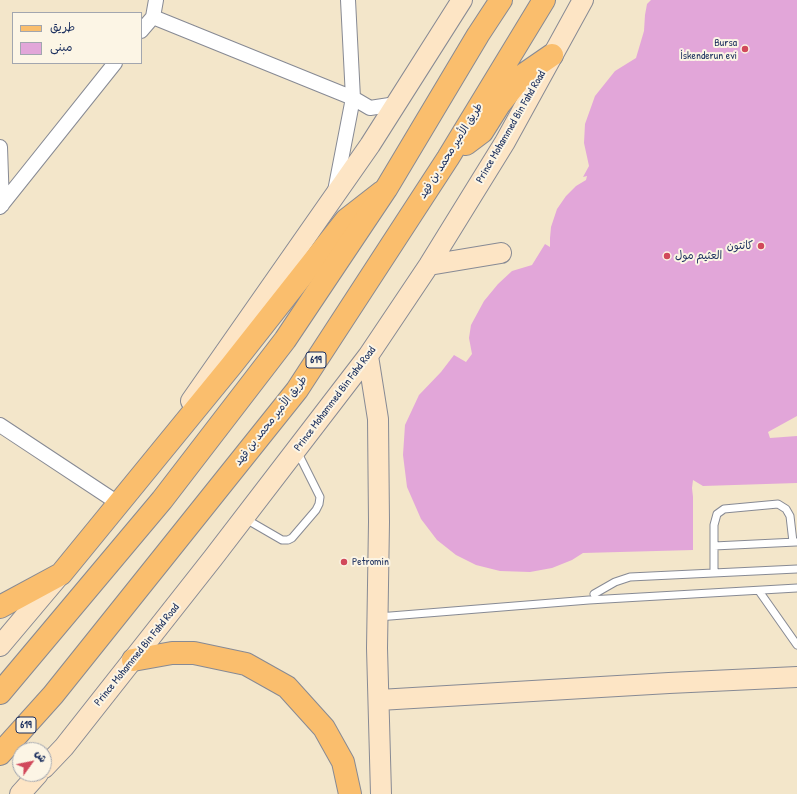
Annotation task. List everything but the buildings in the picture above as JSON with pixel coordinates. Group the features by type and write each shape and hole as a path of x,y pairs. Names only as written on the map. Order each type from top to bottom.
{"main road":[{"path":"118,503 333,198 396,104 462,0"},
{"path":"0,693 162,500 281,346 386,189 478,35 501,0"},
{"name":"طريق الأمير محمد بن فهد","path":"0,754 53,695 297,390 448,158 544,0"},
{"name":"Prince Mohammed Bin Fahd Road","path":"52,760 64,747 133,660 368,356 429,265 505,142 583,0"},
{"path":"448,158 482,132 499,105 524,75 552,55"},
{"path":"0,646 231,366 346,220 386,189"},
{"path":"429,265 501,253"},
{"path":"368,356 378,419 378,617 381,794"},
{"path":"0,607 60,574"},
{"path":"133,660 172,653 194,653 246,664 287,687 324,728 343,762 350,794"},
{"path":"379,700 661,683 797,677"},
{"path":"20,794 31,782"}],"street":[{"path":"142,30 152,17 156,0"},
{"path":"333,198 353,98 348,0"},
{"path":"152,17 353,98 370,108 396,104"},
{"path":"1,206 114,64"},
{"path":"0,147 1,206"},
{"path":"0,425 118,503"}],"lane":[{"path":"244,518 282,540 288,540 292,538 316,510 320,497 296,450"},
{"path":"714,546 795,542 790,516 786,509 778,504 724,509 717,514 714,525 714,546 714,573"},
{"path":"594,594 615,582 630,576 797,569"},
{"path":"378,617 589,600 797,588"},
{"path":"759,591 797,645"}],"place":[{"name":"Bursa İskenderun evi","path":"745,49"},
{"name":"كانتون","path":"761,246"},
{"name":"العثيم مول","path":"667,256"},
{"name":"Petromin","path":"344,562"}]}
